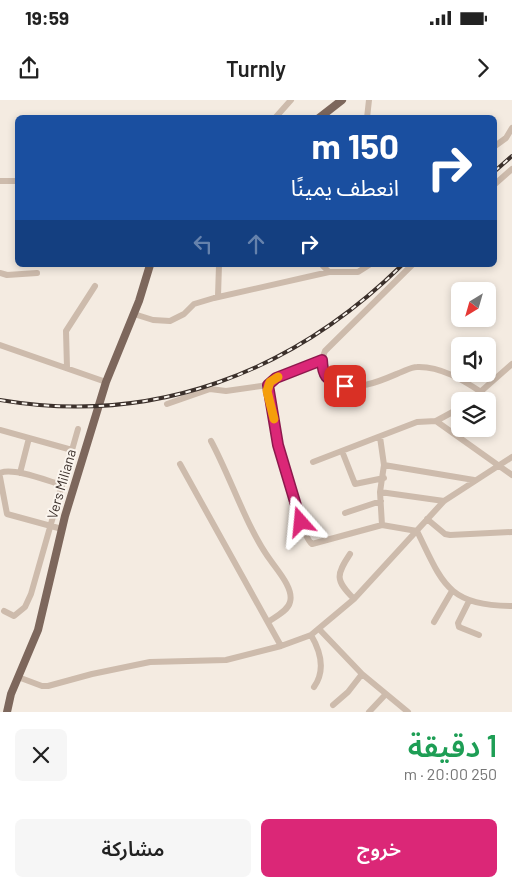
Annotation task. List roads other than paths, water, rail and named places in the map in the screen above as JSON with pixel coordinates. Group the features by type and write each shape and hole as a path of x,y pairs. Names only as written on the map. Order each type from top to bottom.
{"main road":[{"path":"323,115 342,100"},
{"name":"Vers Miliana","path":"7,712 18,677 38,630 62,529 106,382 134,314 149,267"}],"street":[{"path":"278,115 291,100"},
{"path":"367,115 369,100"},
{"path":"497,145 506,138 512,128"},
{"path":"497,182 512,169"},
{"path":"0,180 15,181"},
{"path":"218,296 219,267"},
{"path":"324,267 328,272"},
{"path":"134,314 153,320 170,321 184,314 194,304 218,296 328,272 358,272 366,267"},
{"path":"410,267 325,351 322,360 323,372 326,378 345,386 360,387 415,367 450,375 481,392 512,364"},
{"path":"0,273 7,275 37,273"},
{"path":"67,368 66,331 95,286"},
{"path":"0,345 106,382"},
{"path":"166,404 210,389 226,391 268,385 276,378 322,360"},
{"path":"268,385 278,445 295,506 309,542 316,544 382,525 417,531"},
{"path":"313,462 417,422 436,421 451,413"},
{"path":"436,421 512,475"},
{"path":"4,611 14,616 25,607 51,526 78,429"},
{"path":"0,430 72,450"},
{"path":"380,437 384,465 384,478 380,492 382,525"},
{"path":"20,473 29,438"},
{"path":"211,441 227,471 261,549 290,592 290,602 286,610 268,622"},
{"path":"342,451 355,484 384,478"},
{"path":"18,677 42,686 48,686 133,665 178,660 226,660 281,646 311,635 354,599 444,501 512,457"},
{"path":"180,464 281,646"},
{"path":"384,465 474,480"},
{"path":"0,473 4,471 20,473 62,485"},
{"path":"0,477 7,514 62,529"},
{"path":"380,492 444,501"},
{"path":"345,513 381,501"},
{"path":"427,519 445,534 450,535 512,532"},
{"path":"417,531 443,582 452,591 469,601 512,606"},
{"path":"350,554 340,569 338,576 342,588 354,599"},
{"path":"434,622 452,591"},
{"path":"469,601 458,622 459,626 479,635"},
{"path":"319,629 362,674 385,695 402,705 408,712"},
{"path":"311,635 319,648 322,665 314,687"},
{"path":"333,705 348,692 362,674"},
{"path":"369,712 385,695"}],"railway":[{"path":"497,169 512,156"},
{"path":"0,400 57,406 112,405 165,397 217,383 267,362 314,335 359,303 400,267"}]}
